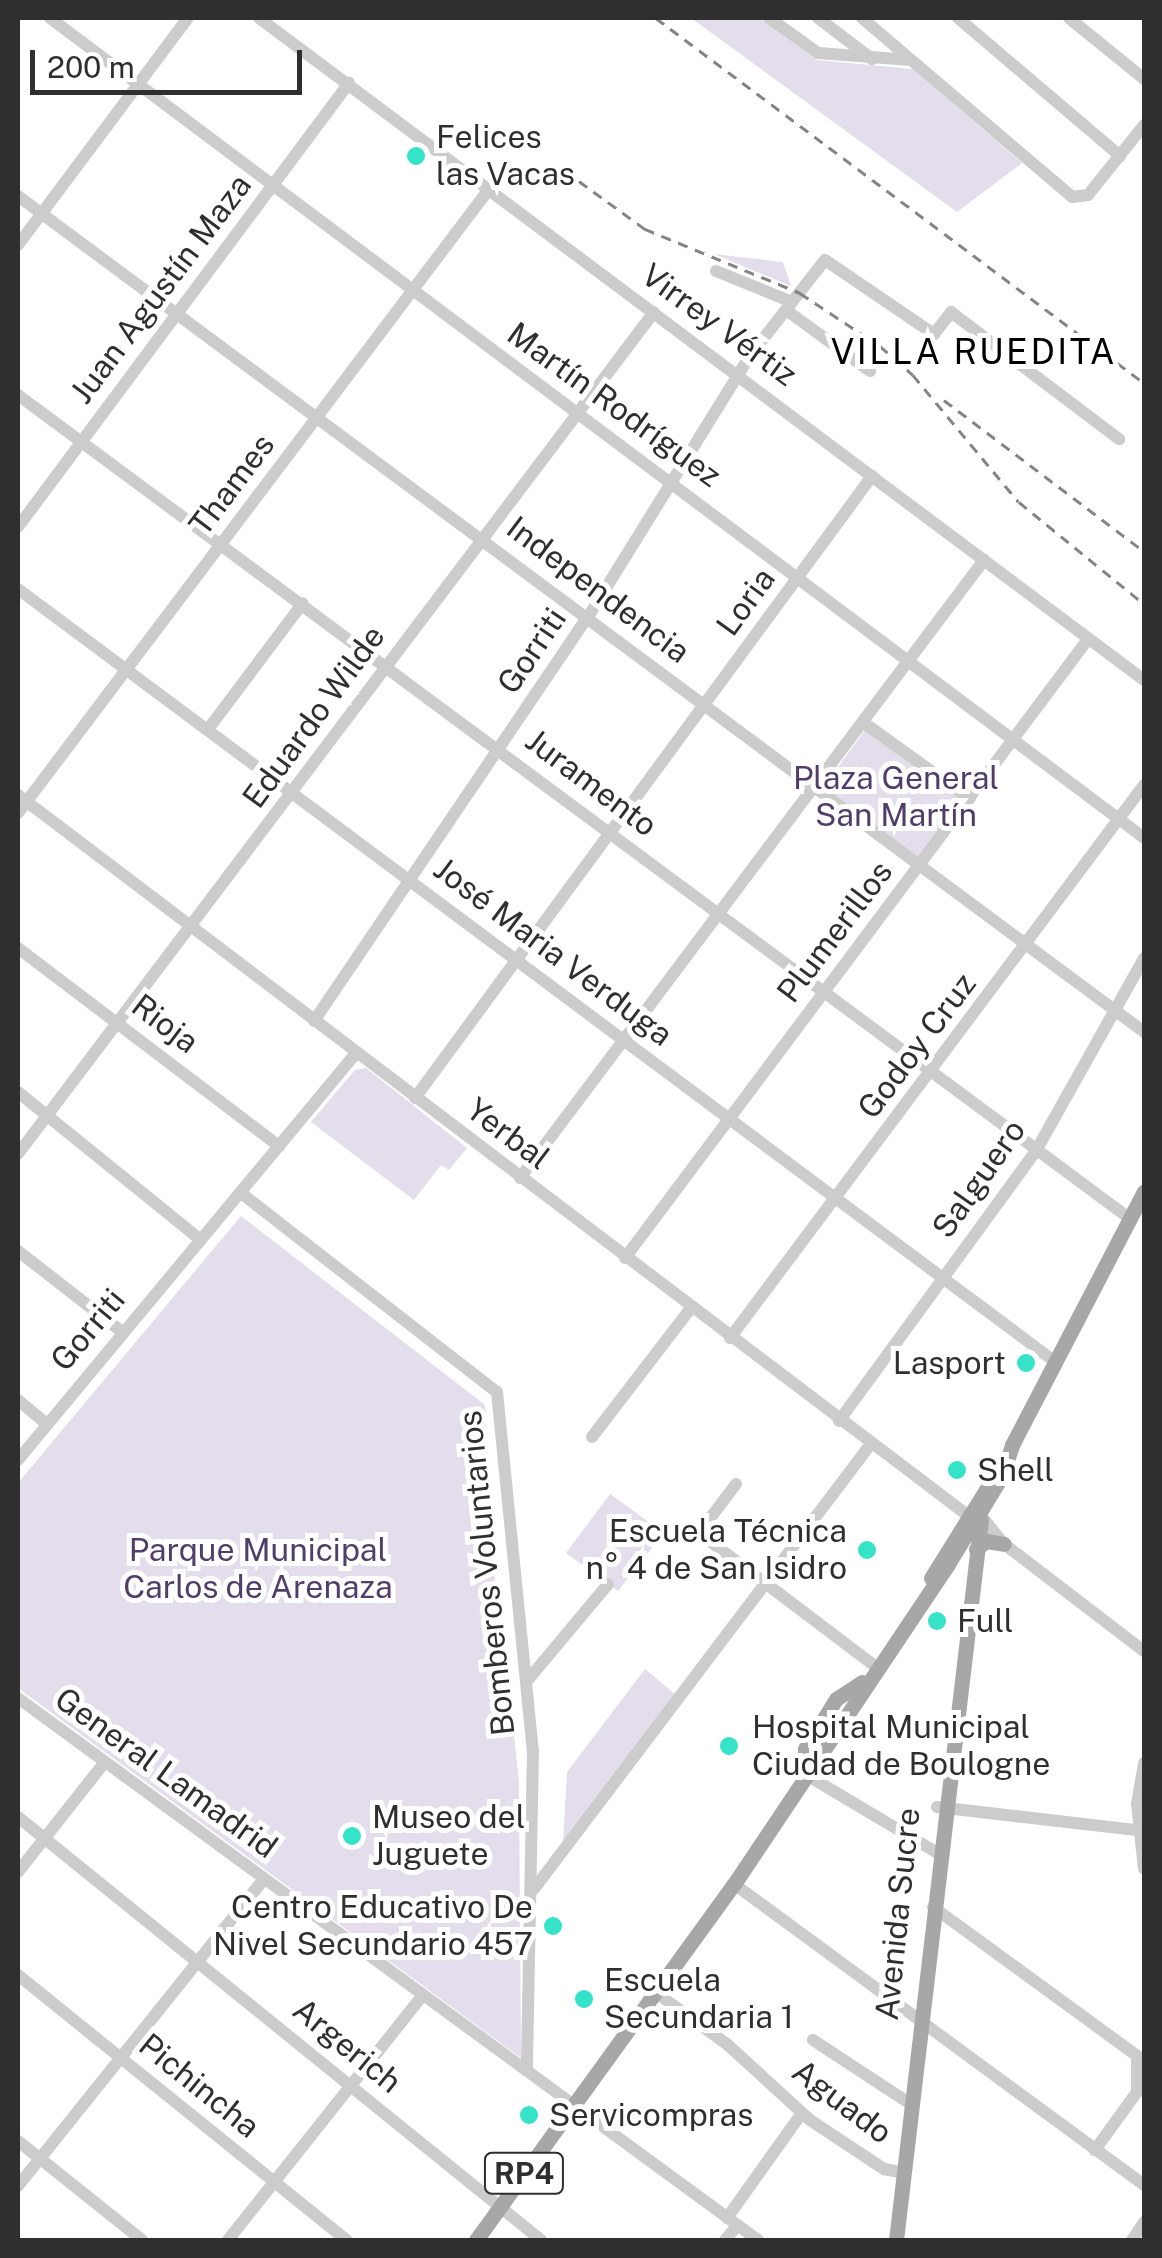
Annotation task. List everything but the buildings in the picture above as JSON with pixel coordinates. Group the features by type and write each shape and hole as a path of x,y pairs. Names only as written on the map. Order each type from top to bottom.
{"main road":[{"name":"RP4","path":"930,1584 948,1564 978,1511 1144,1191"},
{"name":"RP4","path":"476,2240 734,1884 978,1511 1005,1459"},
{"name":"Avenida Sucre","path":"941,1807 987,1540 978,1511"},
{"name":"Avenida Sucre","path":"896,2240 963,1579 987,1540"},
{"path":"948,1564 963,1579"},
{"name":"Avenida Sucre","path":"918,2018 933,1906 935,1853"},
{"name":"Avenida Sucre","path":"888,2240 901,2173"}],"street":[{"name":"Martín Rodríguez","path":"50,18 1144,838"},
{"path":"18,245 188,18"},
{"name":"Virrey Vértiz","path":"259,18 743,374 1144,680"},
{"path":"769,18 818,53 911,60"},
{"path":"818,18 874,60"},
{"path":"862,18 1072,197 1088,194 1144,124"},
{"path":"958,18 1120,156"},
{"path":"1068,18 1144,78"},
{"name":"Juan Agustín Maza","path":"18,527 349,84"},
{"name":"Thames","path":"20,803 490,190"},
{"name":"Independencia","path":"18,196 1144,1032"},
{"name":"Gorriti","path":"314,1021 588,617 743,374 825,260 934,334 951,312 1119,439"},
{"path":"716,271 789,306 870,371"},
{"name":"Eduardo Wilde","path":"18,1154 654,312"},
{"name":"Juramento","path":"18,395 220,546 386,663 1129,1218"},
{"name":"Loria","path":"416,1098 872,476"},
{"path":"520,1178 984,560"},
{"name":"José Maria Verduga","path":"18,589 294,790 728,1120 1054,1361"},
{"path":"209,728 303,603"},
{"name":"Plumerillos","path":"626,1258 1088,639"},
{"path":"864,723 970,799"},
{"name":"Godoy Cruz","path":"730,1338 1028,945 1144,785"},
{"name":"Yerbal","path":"20,803 192,928 870,1444 978,1511"},
{"name":"Rioja","path":"18,948 279,1146"},
{"name":"Salguero","path":"839,1421 1038,1149 1112,1009 1144,958"},
{"name":"Gorriti","path":"18,1460 356,1053"},
{"path":"18,1092 201,1240"},
{"name":"Bomberos Voluntarios","path":"241,1193 497,1392 527,1681 533,1890 527,2071"},
{"path":"18,1251 122,1332"},
{"path":"592,1436 691,1308"},
{"path":"18,1400 47,1424"},
{"path":"533,1890 870,1444"},
{"path":"736,1484 699,1534 871,1673"},
{"path":"987,1540 1144,1651"},
{"path":"527,1681 608,1584"},
{"name":"General Lamadrid","path":"18,1698 758,2240"},
{"path":"18,1872 104,1762"},
{"path":"1144,1762 1137,1830 1144,1869"},
{"path":"805,1774 935,1853"},
{"path":"941,1807 1137,1830"},
{"name":"Argerich","path":"18,1817 541,2240"},
{"path":"18,2186 264,1879"},
{"path":"734,1884 1144,2184"},
{"path":"933,1906 1137,2056 1137,2092 1095,2150"},
{"name":"Pichincha","path":"18,1975 347,2240"},
{"name":"Aguado","path":"655,1992 728,2046 802,2113 901,2173"},
{"path":"228,2240 423,1995"},
{"path":"813,2040 909,2105"},
{"path":"725,2240 732,2222 802,2113"},
{"path":"18,2141 142,2240"},
{"path":"1132,2240 1144,2222"}],"green space":[{"path":"691,18 759,18 817,60 913,69 1022,163 957,212"},
{"path":"714,254 783,262 791,286 752,270"},
{"name":"Plaza General San Martín","path":"865,730 965,801 920,860 822,789"},
{"path":"366,1068 467,1148 449,1170 441,1165 414,1200 311,1122 355,1070"},
{"name":"Parque Municipal Carlos de Arenaza","path":"241,1216 485,1405 501,1695 510,1699 519,1781 521,2058 18,1688 18,1483"},
{"path":"610,1494 664,1533 618,1591 566,1553"},
{"path":"645,1669 676,1695 563,1843 567,1772"}],"railway":[{"path":"656,18 1144,383"},
{"path":"579,181 645,229 800,293 880,346 913,375 1019,502 1144,604"},
{"path":"944,400 1144,551"}],"place":[{"name":"Felices las Vacas","path":"416,156"},
{"name":"Lasport","path":"1026,1363"},
{"name":"Shell","path":"957,1470"},
{"name":"Escuela Técnica n° 4 de San Isidro","path":"867,1550"},
{"name":"Full","path":"937,1621"},
{"name":"Hospital Municipal Ciudad de Boulogne","path":"729,1746"},
{"name":"Museo del Juguete","path":"352,1836"},
{"name":"Centro Educativo De Nivel Secundario 457","path":"553,1926"},
{"name":"Escuela Secundaria 1","path":"584,1999"},
{"name":"Servicompras","path":"529,2115"}],"district":[{"name":"VILLA RUEDITA","path":"974,352"}]}
